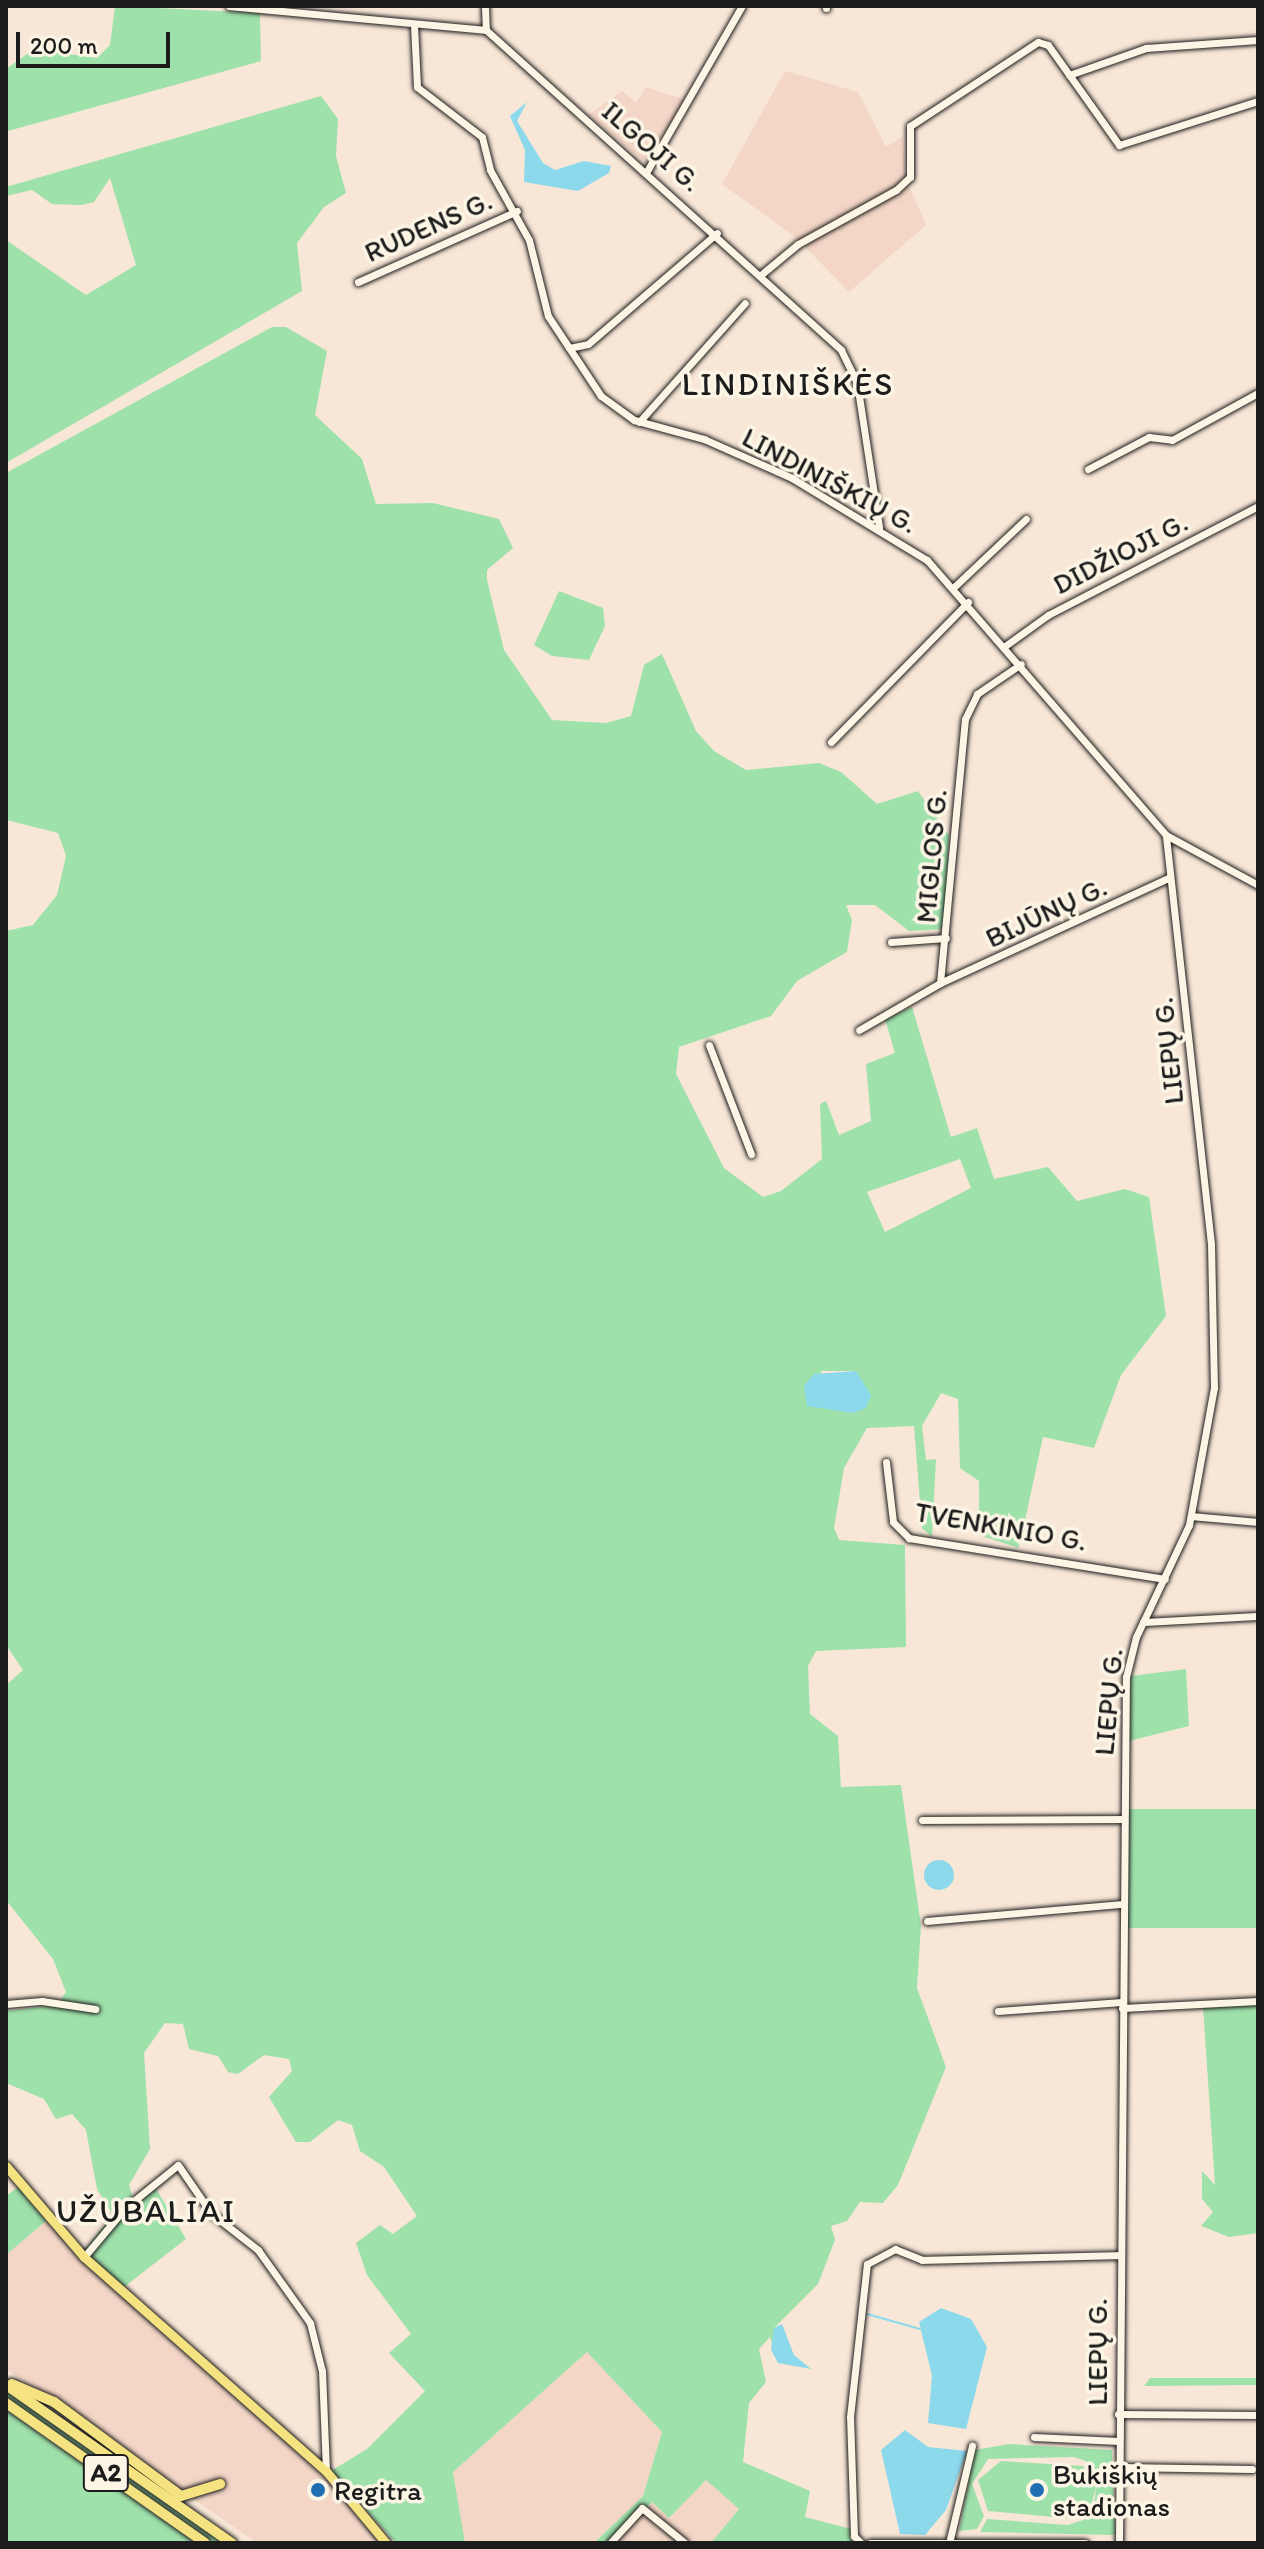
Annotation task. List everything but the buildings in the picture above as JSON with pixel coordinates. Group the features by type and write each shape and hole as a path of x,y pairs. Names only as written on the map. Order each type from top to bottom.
{"highway":[{"path":"6,2382 54,2402 181,2496 220,2484"},
{"name":"A2","path":"6,2382 232,2543"},
{"name":"A2","path":"6,2403 205,2543"}],"main road":[{"path":"6,2166 84,2257 326,2471 386,2543"}],"street":[{"path":"229,6 486,30 485,6"},
{"path":"647,171 742,6"},
{"name":"LINDINIŠKIŲ G.","path":"414,25 417,87 478,132 490,170 517,211 548,316 611,406 639,422 713,443 879,527 954,587 968,602 1166,835"},
{"name":"ILGOJI G.","path":"486,30 763,273 852,367 879,527"},
{"path":"1069,75 1146,48 1258,40"},
{"path":"763,273 910,177 910,126 1038,42 1069,75 1119,145 1258,101"},
{"name":"RUDENS G.","path":"358,282 517,211"},
{"path":"569,348 588,344 717,233"},
{"path":"639,422 745,303"},
{"path":"584,368 588,344"},
{"path":"1088,469 1149,437 1172,440 1258,393"},
{"name":"DIDŽIOJI G.","path":"1005,646 1048,615 1258,506"},
{"path":"954,587 1026,519"},
{"path":"831,742 968,602"},
{"name":"MIGLOS G.","path":"940,983 965,719 977,694 1021,664"},
{"path":"1166,835 1258,885"},
{"name":"LIEPŲ G.","path":"1119,2543 1126,1677 1143,1622 1191,1516 1214,1388 1211,1244 1166,835"},
{"name":"BIJŪNŲ G.","path":"940,983 1170,877"},
{"path":"891,942 946,938"},
{"path":"859,1030 940,983"},
{"path":"709,1045 751,1154"},
{"name":"TVENKINIO G.","path":"886,1462 891,1517 909,1538 1165,1579"},
{"path":"1191,1516 1258,1522"},
{"path":"1143,1622 1258,1616"},
{"path":"922,1820 1123,1819"},
{"path":"927,1921 1122,1904"},
{"path":"6,2004 42,2001 95,2009"},
{"path":"998,2011 1258,2001"},
{"path":"84,2257 125,2208 178,2165 211,2213 258,2250 310,2323 322,2371 326,2471"},
{"path":"861,2543 854,2536 850,2404 867,2264 895,2249 922,2260 1120,2255"},
{"path":"1118,2414 1258,2415"},
{"path":"1034,2437 1119,2441"},
{"path":"950,2539 972,2446"},
{"path":"1119,2467 1252,2469"},
{"path":"610,2543 642,2508 685,2543"},
{"path":"870,2543 950,2539 1085,2543"}],"shaded area":[{"path":"785,71 858,92 886,147 903,136 905,177 926,225 849,292 795,237 722,184"},
{"path":"646,87 685,100 646,163 588,115 622,91 636,103"},
{"path":"46,2221 114,2290 319,2469 382,2543 257,2543 6,2369 6,2255"},
{"path":"587,2352 662,2432 643,2496 594,2543 465,2543 453,2472"},
{"path":"706,2480 739,2509 711,2543 613,2543 652,2502 669,2518"}],"green space":[{"path":"115,6 260,13 261,61 8,131 6,69 34,49 97,58 110,45"},
{"path":"321,96 338,119 336,156 346,193 324,207 297,243 302,291 6,463 6,240 86,295 136,265 110,178 94,202 81,205 52,204 32,190 6,196 6,187"},
{"path":"272,327 286,327 327,351 315,415 362,459 376,504 433,503 499,519 513,548 487,570 487,580 504,650 552,720 606,723 631,716 644,665 662,654 696,731 714,751 746,770 819,763 841,772 877,804 918,791 949,835 945,929 909,931 875,905 846,905 852,920 847,952 797,981 771,1016 679,1047 676,1074 724,1168 763,1197 781,1191 822,1159 820,1104 826,1101 839,1135 871,1121 866,1064 895,1053 885,1019 912,1007 951,1137 977,1128 994,1179 1048,1167 1077,1201 1125,1189 1149,1197 1166,1316 1121,1375 1094,1448 1043,1437 1019,1548 979,1535 979,1481 960,1468 958,1399 941,1393 922,1426 926,1460 936,1459 932,1537 922,1528 914,1426 867,1428 844,1468 834,1528 839,1540 905,1545 906,1647 816,1651 808,1666 810,1714 838,1736 841,1787 901,1785 921,1926 917,1988 946,2067 898,2185 883,2203 860,2202 847,2221 831,2226 835,2240 818,2284 774,2328 778,2363 770,2337 759,2349 766,2382 749,2403 743,2462 810,2491 805,2517 851,2529 855,2543 711,2543 739,2509 706,2480 669,2518 652,2502 613,2543 594,2543 643,2496 662,2432 587,2352 453,2472 465,2543 396,2543 331,2471 367,2449 425,2391 389,2353 411,2334 367,2275 356,2243 380,2225 393,2234 417,2216 384,2167 360,2151 352,2125 338,2120 310,2142 296,2142 269,2097 292,2071 289,2059 264,2055 238,2074 228,2072 218,2056 189,2049 183,2024 165,2023 144,2053 150,2149 129,2185 133,2198 155,2187 186,2239 124,2287 84,2251 113,2215 97,2189 86,2130 72,2114 56,2119 44,2099 6,2083 6,2011 57,2005 66,1992 53,1959 6,1900 6,1685 23,1670 6,1645 6,931 33,925 57,895 66,856 58,833 6,820 6,473","holes":["960,1159 971,1188 885,1232 867,1192","821,1371 856,1371 853,1413 825,1408"]},
{"path":"559,591 603,608 605,626 589,660 552,656 534,645"},
{"path":"1186,1669 1189,1726 1129,1741 1131,1676"},
{"path":"1127,1809 1258,1809 1258,1928 1127,1928"},
{"path":"1258,2005 1258,2233 1229,2237 1201,2226 1213,2212 1202,2199 1202,2171 1215,2185 1203,2007"},
{"path":"18,2187 46,2221 6,2255 6,2196"},
{"path":"1150,2378 1258,2378 1258,2385 1144,2386"},
{"path":"6,2389 225,2542 210,2543 6,2400"},
{"path":"6,2410 196,2543 6,2543"},
{"path":"1009,2444 1112,2450 1115,2535 980,2532 987,2519 1068,2525 1092,2517 1098,2476 1091,2463 1074,2457 988,2459 972,2484 984,2516 977,2529 959,2531 975,2450"},
{"name":"Bukiškių stadionas","path":"1001,2461 1083,2466 1096,2488 1089,2513 1075,2519 988,2511 978,2480"}],"water":[{"path":"527,102 517,121 543,163 555,170 584,161 611,166 609,173 578,191 524,182 525,150 510,116"},
{"path":"856,1371 871,1395 866,1408 853,1413 807,1406 804,1386 814,1374"},
{"path":"939,1860 945,1861 953,1869 953,1881 945,1889 939,1890 933,1889 925,1881 924,1875 925,1869 933,1861"},
{"path":"941,2308 971,2319 987,2347 966,2429 928,2423 932,2376 919,2322"},
{"path":"782,2324 794,2355 811,2369 778,2363 771,2350 774,2328"},
{"path":"905,2430 928,2447 967,2451 946,2510 925,2535 900,2534 881,2450"}],"waterway":[{"path":"867,2314 920,2329"}],"place":[{"name":"Regitra","path":"318,2490"},
{"name":"Bukiškių stadionas","path":"1037,2490"}],"district":[{"name":"LINDINIŠKĖS","path":"788,384"},
{"name":"UŽUBALIAI","path":"146,2211"}]}
